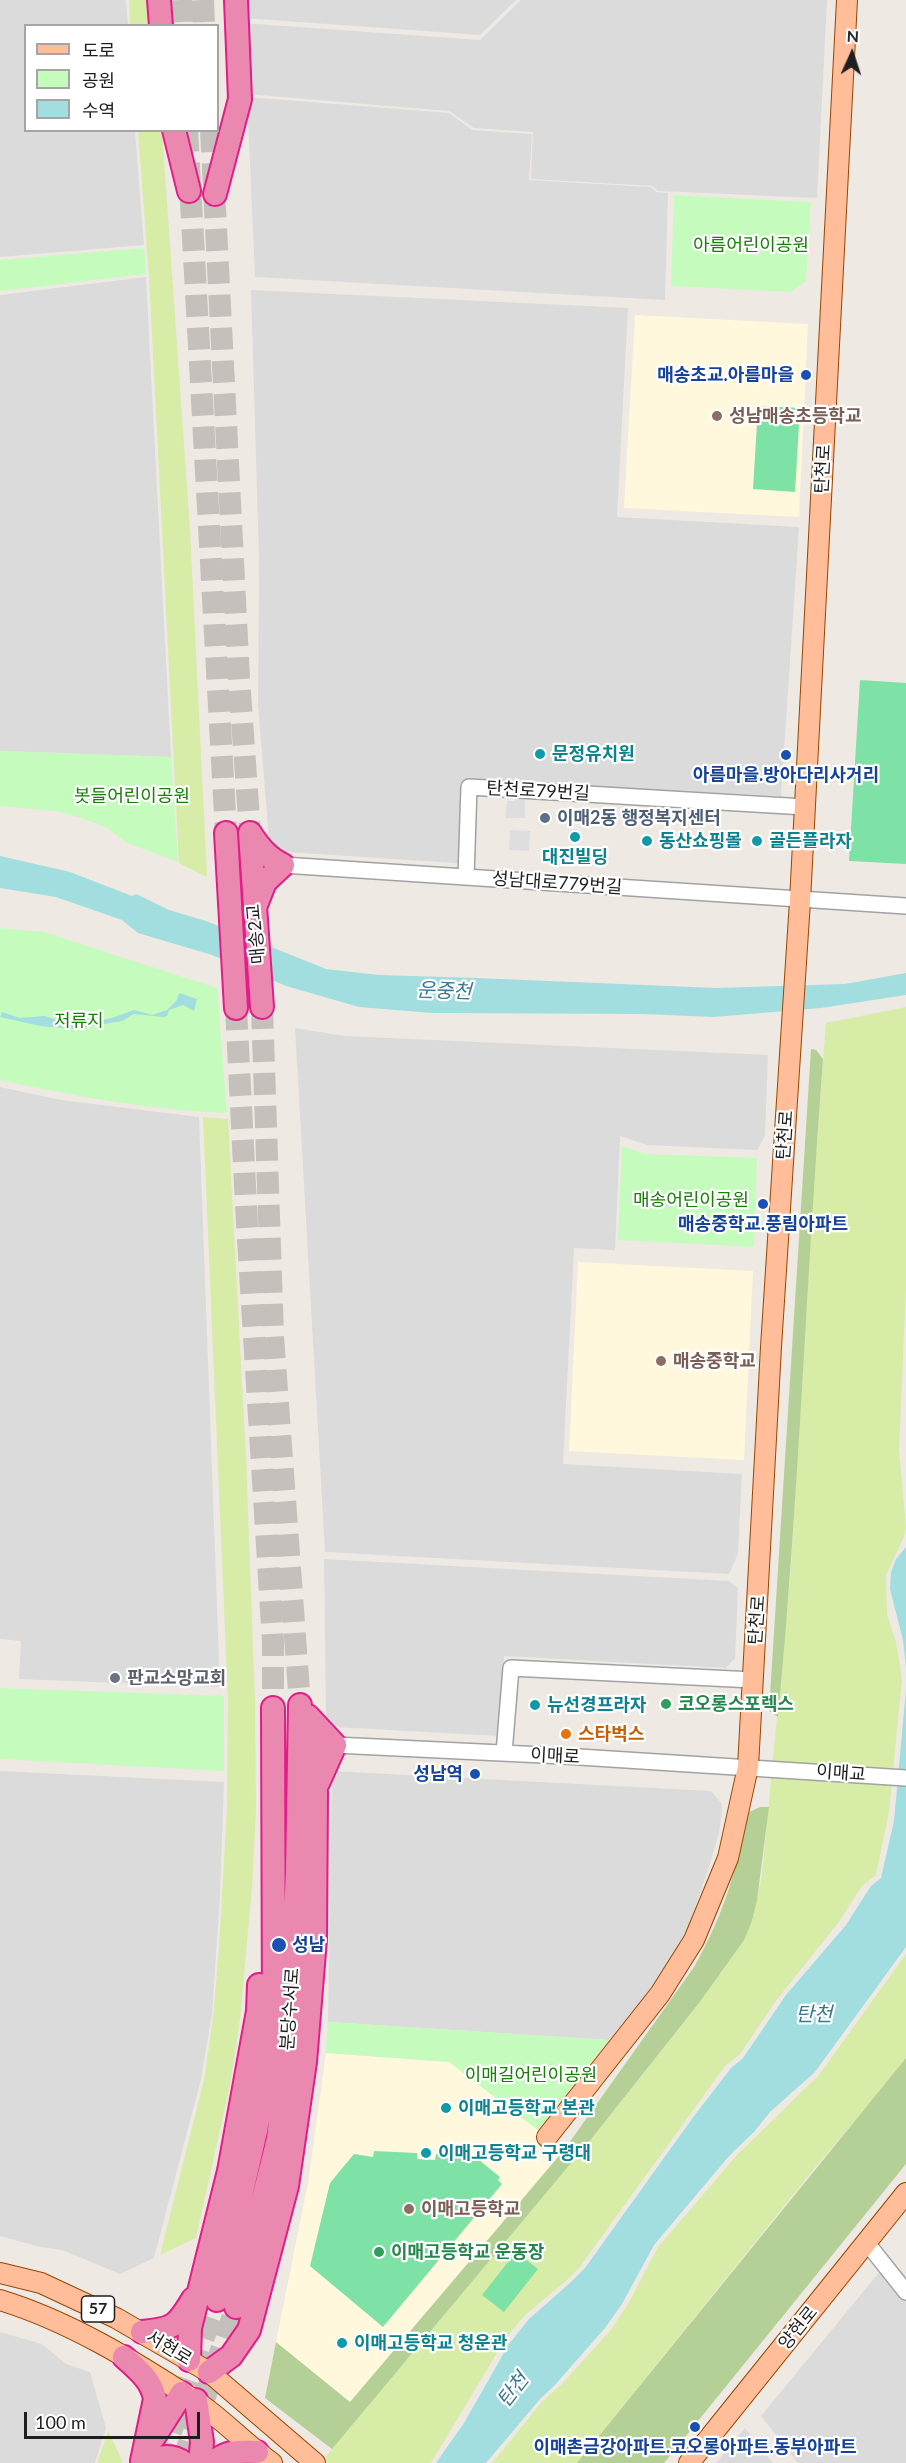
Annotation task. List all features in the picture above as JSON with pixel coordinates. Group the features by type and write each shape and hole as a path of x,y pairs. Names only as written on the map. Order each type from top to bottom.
{"highway":[{"path":"159,0 161,24"},
{"path":"215,194 240,99 236,0"},
{"path":"174,132 189,191"},
{"name":"매송2교","path":"226,833 235,997"},
{"path":"250,833 273,861 283,866 258,877 250,833"},
{"name":"매송2교","path":"258,877 254,909 262,1001"},
{"path":"304,1707 335,1745 319,1776 316,1793"},
{"path":"144,2462 164,2419 195,2387 231,2356 249,2330 287,2186 305,2062 315,1940 316,1793 304,1707"},
{"name":"분당수서로","path":"217,2298 278,2139 290,2027 304,1707"},
{"path":"189,2360 190,2328 217,2298 229,2171 258,2011 266,1837 272,1777 273,1708"},
{"path":"142,2332 165,2330 217,2298"},
{"path":"124,2357 154,2389 155,2399 144,2462"},
{"path":"195,2387 202,2442 200,2463"},
{"path":"212,2463 223,2454 237,2451 265,2458"},
{"path":"144,2462 165,2456 184,2463"}],"main road":[{"name":"탄천로","path":"547,2137 660,1994 694,1940 728,1858 748,1767 771,1347 800,901 847,0"},
{"name":"양현로","path":"689,2463 906,2193"},
{"name":"서현로","path":"0,2273 41,2283 142,2332 189,2360"},
{"name":"서현로","path":"0,2300 65,2325 124,2357 195,2387 315,2463"},
{"path":"189,2360 195,2387"},
{"name":"서현로","path":"195,2387 265,2458"}],"street":[{"name":"탄천로79번길","path":"465,877 470,787 805,807"},
{"name":"성남대로779번길","path":"283,866 800,901 906,906"},
{"path":"504,1753 511,1668 753,1680"},
{"name":"이매로","path":"335,1745 775,1769"},
{"name":"이매교","path":"775,1769 906,1778"},
{"path":"867,2243 906,2292"}],"shaded area":[{"path":"0,0 126,0 128,24 24,24 24,132 135,132 144,245 0,257"},
{"path":"242,0 516,0 480,35 243,18"},
{"path":"521,0 827,0 817,198 658,191 652,186 531,179 533,132 474,128 449,111 246,94 243,23 480,40"},
{"path":"247,97 449,113 472,130 532,134 529,180 651,187 656,192 668,193 665,300 255,277"},
{"path":"146,277 171,757 0,751 0,295"},
{"path":"251,290 628,308 617,517 799,527 781,796 476,780 471,864 270,851 258,705 259,560"},
{"name":"성남매송초등학교","path":"635,315 808,324 799,517 624,508"},
{"path":"515,792 525,792 525,818 505,818 507,801 515,801"},
{"path":"510,830 530,831 529,851 509,850"},
{"path":"295,1028 345,1036 768,1055 765,1136 757,1150 647,1145 620,1136 615,1250 574,1248 563,1464 742,1474 738,1554 729,1574 325,1552"},
{"path":"0,1087 61,1100 199,1117 220,1687 19,1679 21,1641 0,1639"},
{"name":"매송중학교","path":"578,1262 753,1271 744,1460 569,1451"},
{"path":"324,1559 729,1581 738,1588 735,1658 726,1668 504,1656 499,1736 335,1727 326,1716"},
{"path":"0,1771 224,1782 220,1896 212,2014 201,2079 154,2258 120,2274 62,2250 40,2247 0,2236"},
{"path":"332,1771 711,1791 722,1804 722,1811 719,1833 689,1925 676,1950 649,1991 609,2040 328,2022"},
{"name":"이매고등학교","path":"326,2053 449,2062 564,2150 350,2403 276,2342 308,2183"},
{"path":"881,2270 906,2301 906,2463 798,2463 761,2416"},
{"path":"0,2332 42,2344 66,2364 90,2372 106,2428 95,2463 0,2463"},
{"path":"745,2428 773,2463 716,2463"}],"green space":[{"path":"129,0 152,0 154,24 130,24"},
{"path":"138,132 162,132 190,530 207,877 179,863 149,277"},
{"name":"아름어린이공원","path":"674,195 811,202 806,281 791,292 671,286"},
{"path":"144,248 146,274 0,291 0,260"},
{"path":"758,406 800,408 795,492 753,489"},
{"path":"860,680 906,683 906,864 849,861"},
{"name":"봇들어린이공원","path":"0,751 171,757 178,862 127,843 106,827 81,818 55,811 0,806"},
{"name":"저류지","path":"0,928 44,932 217,988 227,1113 170,1109 113,1101 0,1080"},
{"path":"906,1007 906,1287 899,1450 906,1527 904,1537 886,1575 887,1615 896,1642 902,1679 889,1812 876,1875 862,1886 838,1923 778,1998 740,2054 725,2066 579,2268 525,2315 506,2338 431,2463 321,2463 368,2403 592,2138 699,2003 743,1940 752,1921 762,1875 791,1568 810,1227 826,1023"},
{"path":"811,1049 816,1050 823,1059 792,1553 778,1717 769,1711"},
{"path":"203,1117 228,1119 246,1457 255,1702 256,1808 252,1887 240,2020 230,2085 196,2238 160,2255 204,2080 213,2018 219,1948 227,1807 228,1701"},
{"name":"매송어린이공원","path":"622,1146 645,1154 757,1158 754,1247 618,1240"},
{"path":"0,1688 224,1696 224,1771 0,1759"},
{"path":"760,1807 769,1807 757,1900 744,1940 699,2003 592,2138 332,2449 265,2398 276,2342 350,2402 564,2150 694,1967 713,1930 728,1893 747,1813"},
{"path":"906,1954 906,2058 896,2072 814,2169 577,2463 492,2463 542,2402 561,2385 610,2331 628,2304 658,2247 737,2155 819,2075"},
{"name":"이매길어린이공원","path":"328,2022 609,2040 538,2130 449,2062 326,2053"},
{"path":"906,2058 906,2164 664,2463 577,2463"},
{"name":"이매고등학교 운동장","path":"374,2151 417,2153 417,2159 435,2160 436,2154 470,2155 470,2161 479,2160 500,2177 498,2180 502,2184 383,2327 310,2266 330,2183 354,2154 373,2157"},
{"path":"516,2252 538,2269 504,2312 482,2295"},
{"path":"108,2431 122,2460 122,2463 97,2463"}],"water":[{"name":"운중천","path":"0,856 70,872 132,896 136,894 169,910 206,921 326,969 379,975 716,988 845,984 906,973 906,995 821,1008 714,1017 642,1014 432,1013 359,1007 286,986 212,955 138,933 122,920 56,897 0,888"},
{"path":"179,993 197,999 194,1011 183,1005 169,1010 167,1016 163,1017 134,1014 122,1021 74,1029 40,1026 0,1017 2,1012 20,1018 45,1016 63,1022 95,1021 134,1010 152,1015 167,1010 177,1000"},
{"path":"906,1547 906,1668 903,1640 890,1589 891,1572 896,1559"},
{"name":"탄천","path":"906,1689 906,1947 815,2072 770,2112 754,2132 730,2155 654,2245 622,2304 605,2328 486,2463 436,2463 464,2423 509,2344 529,2319 585,2268 694,2116 731,2068 743,2058 786,1995 846,1925 871,1886 881,1878 894,1821"}],"tunnel":[{"path":"181,0 182,24"},
{"path":"203,0 204,24"},
{"path":"187,132 226,833"},
{"path":"211,132 239,678 250,833"},
{"path":"262,1007 273,1336 300,1705"},
{"path":"236,1008 273,1642 273,1708"},
{"path":"160,2463 217,2300"},
{"path":"182,2463 236,2307"}],"place":[{"name":"매송초교.아름마을","path":"806,375"},
{"name":"성남매송초등학교","path":"717,416"},
{"name":"문정유치원","path":"540,754"},
{"name":"아름마을.방아다리사거리","path":"786,755"},
{"name":"이매2동 행정복지센터","path":"545,818"},
{"name":"대진빌딩","path":"575,837"},
{"name":"동산쇼핑몰","path":"647,841"},
{"name":"골든플라자","path":"757,841"},
{"name":"매송중학교.풍림아파트","path":"763,1204"},
{"name":"매송중학교","path":"661,1361"},
{"name":"판교소망교회","path":"115,1678"},
{"name":"코오롱스포렉스","path":"666,1704"},
{"name":"뉴선경프라자","path":"535,1705"},
{"name":"스타벅스","path":"566,1734"},
{"name":"성남역","path":"475,1774"},
{"name":"성남","path":"279,1945"},
{"name":"이매고등학교 본관","path":"446,2108"},
{"name":"이매고등학교 구령대","path":"426,2153"},
{"name":"이매고등학교","path":"409,2209"},
{"name":"이매고등학교 운동장","path":"379,2252"},
{"name":"이매고등학교 청운관","path":"342,2343"},
{"name":"이매촌금강아파트.코오롱아파트.동부아파트","path":"695,2427"}]}
